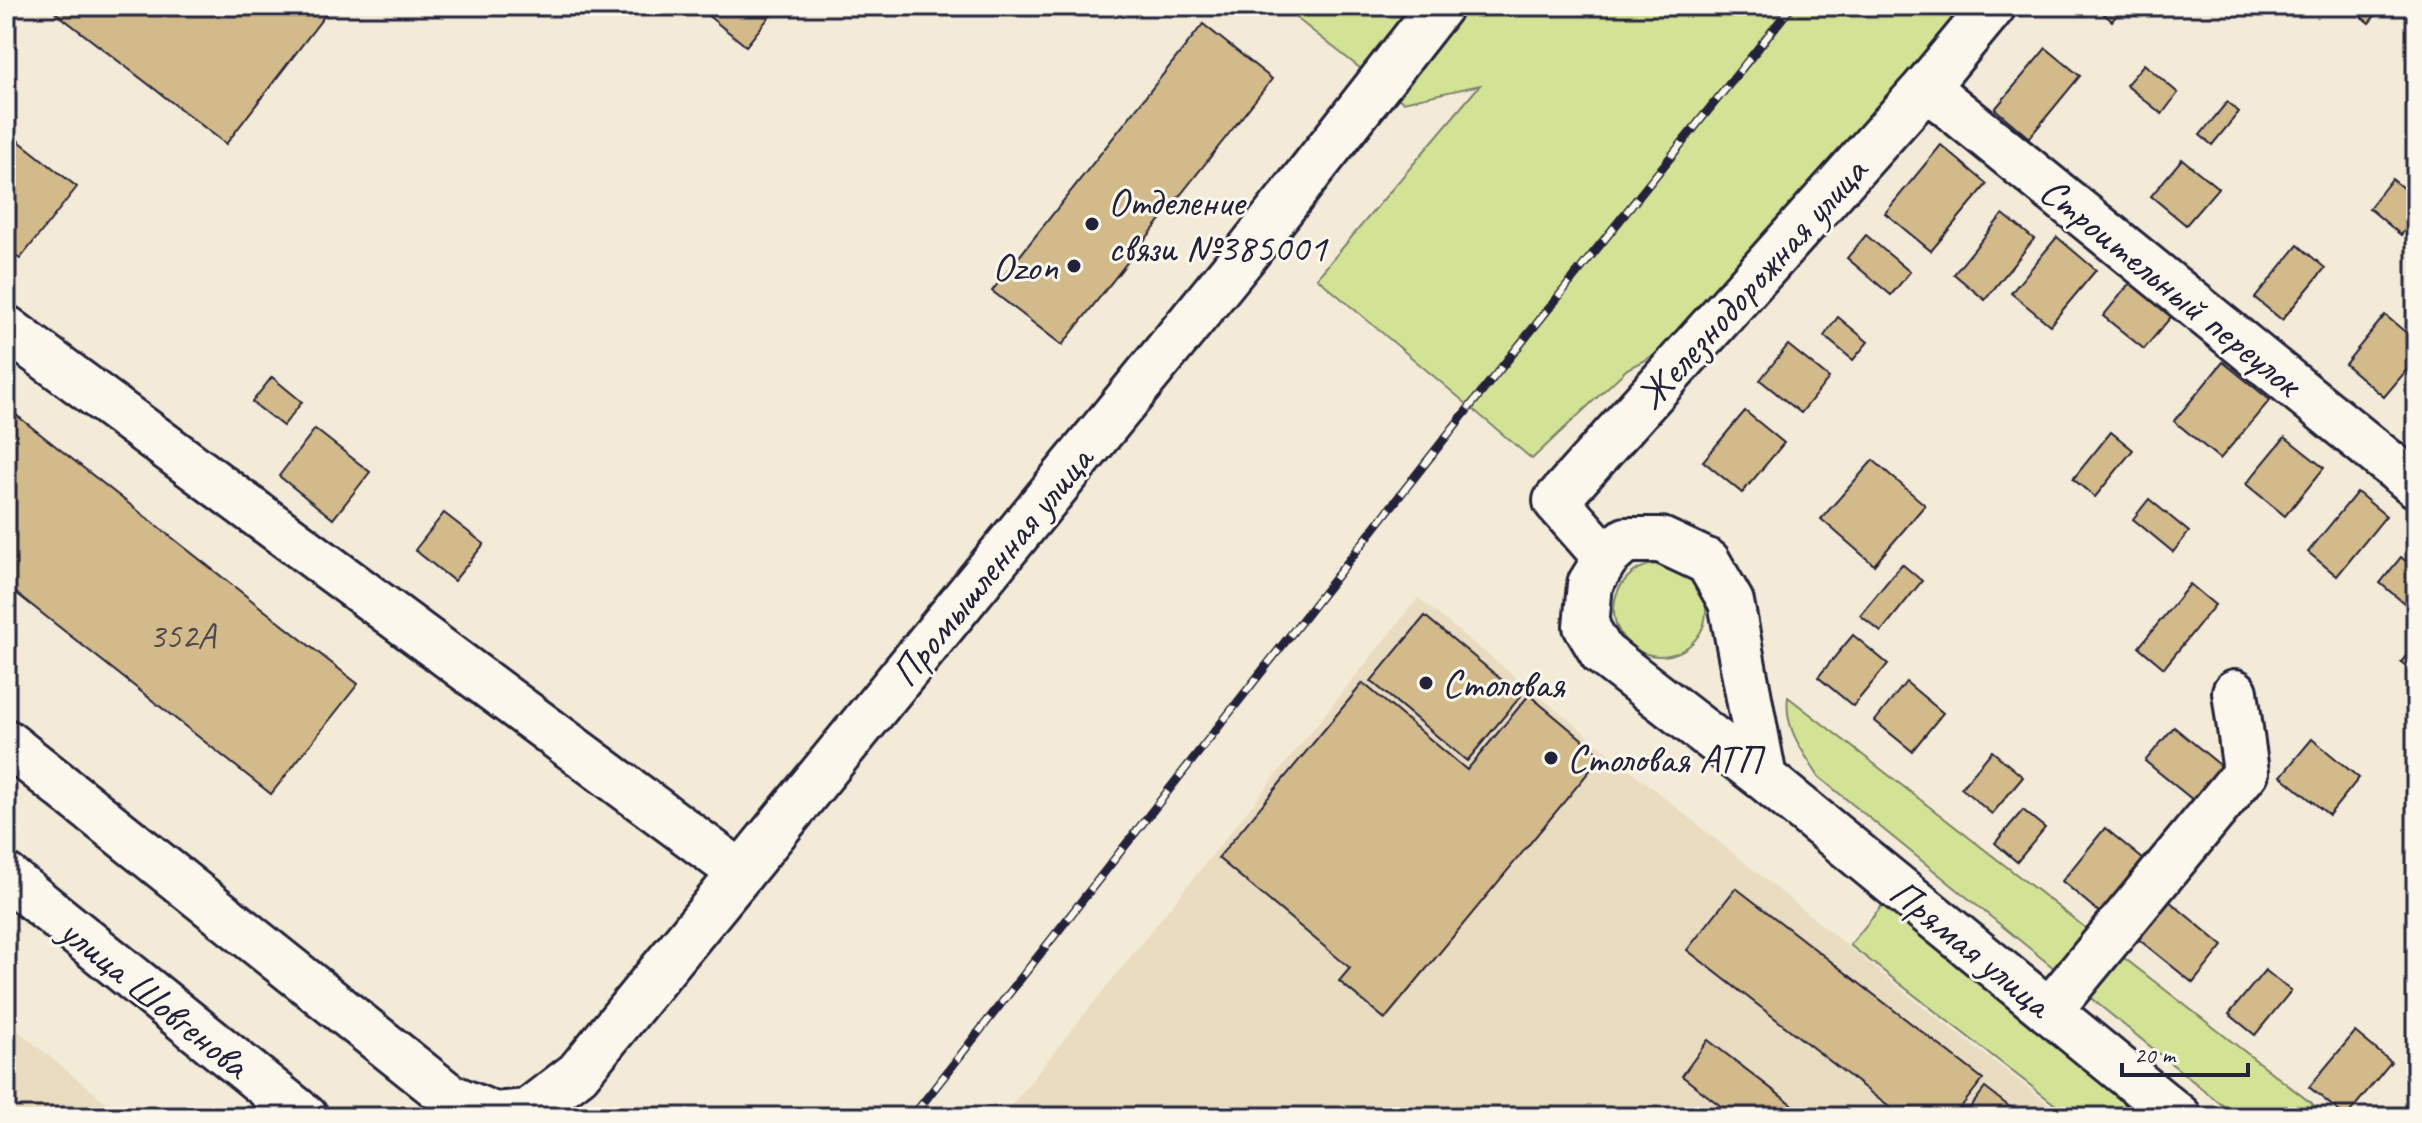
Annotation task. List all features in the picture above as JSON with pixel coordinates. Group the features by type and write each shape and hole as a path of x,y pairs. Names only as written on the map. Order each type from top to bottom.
{"street":[{"name":"Промышленная улица","path":"6,742 449,1096 494,1115 527,1112 578,1073 1235,268 1440,6"},
{"name":"Железнодорожная улица","path":"1606,558 1556,501 1926,87 1993,6"},
{"name":"Строительный переулок","path":"1926,87 2416,485"},
{"path":"6,328 741,873"},
{"path":"1606,558 1626,540 1661,540 1708,562 1731,602 1764,778"},
{"name":"Прямая улица","path":"1606,558 1590,584 1586,626 1602,653 1764,778 2179,1117"},
{"path":"2049,1011 2246,772 2235,692"},
{"name":"улица Шовгенова","path":"6,876 305,1117"}],"shaded area":[{"path":"1418,598 1928,1011 2066,1117 1002,1117"},
{"path":"6,1021 124,1117 6,1117"}],"green space":[{"path":"1281,6 1964,6 1850,147 1678,343 1627,369 1532,459 1317,278 1480,85 1403,102"},
{"path":"1660,564 1678,568 1693,577 1702,592 1706,610 1702,628 1693,643 1678,652 1660,656 1642,652 1627,643 1618,628 1614,610 1618,592 1627,577 1642,568"},
{"path":"1788,697 2329,1117 2237,1117 1819,777 1792,729"},
{"path":"1885,902 2149,1117 2071,1117 1850,945"}],"building":[{"path":"47,6 332,6 226,144"},
{"path":"696,6 778,6 746,46"},
{"path":"2095,6 2124,6 2112,21"},
{"path":"2348,6 2383,6 2369,23"},
{"path":"1203,24 1272,79 1062,345 992,291"},
{"path":"2046,48 2080,76 2029,138 1995,109"},
{"path":"2144,64 2178,93 2162,114 2126,85"},
{"path":"2227,102 2239,112 2212,145 2200,135"},
{"path":"6,131 77,187 20,259 6,249"},
{"path":"1941,145 1987,184 1931,251 1885,213"},
{"path":"2182,159 2218,188 2186,225 2151,196"},
{"path":"2392,179 2416,199 2416,217 2401,235 2369,208"},
{"path":"2003,214 2034,239 1985,300 1954,274"},
{"path":"1866,235 1910,272 1891,295 1847,258"},
{"path":"2057,237 2096,270 2050,325 2011,293"},
{"path":"2298,245 2325,268 2282,320 2255,298"},
{"path":"2135,277 2176,311 2144,349 2103,316"},
{"path":"2385,315 2416,341 2416,359 2384,397 2345,364"},
{"path":"1838,317 1868,342 1853,360 1824,336"},
{"path":"1788,345 1829,378 1801,413 1760,380"},
{"path":"2223,362 2270,400 2220,459 2174,421"},
{"path":"272,377 302,402 283,426 252,402"},
{"path":"6,407 358,684 271,794 6,585"},
{"path":"1745,411 1784,443 1742,493 1703,461"},
{"path":"315,429 370,472 333,519 279,476"},
{"path":"2111,432 2133,450 2095,497 2073,479"},
{"path":"2285,437 2324,468 2285,516 2246,484"},
{"path":"1873,460 1925,505 1874,565 1821,519"},
{"path":"2357,492 2386,516 2337,576 2308,552"},
{"path":"2149,499 2189,532 2173,552 2133,519"},
{"path":"444,513 484,544 454,581 415,550"},
{"path":"2401,557 2416,570 2416,613 2380,583"},
{"path":"1902,564 1922,581 1881,632 1860,615"},
{"path":"2190,584 2215,605 2164,668 2139,647"},
{"path":"1425,616 1521,696 1467,761 1371,681"},
{"path":"1853,635 1888,664 1853,706 1818,677"},
{"path":"2416,644 2416,674 2401,662"},
{"path":"1906,682 1943,713 1912,751 1875,721"},
{"path":"1363,683 1467,770 1529,695 1602,756 1385,1019 1339,981 1350,968 1218,858"},
{"path":"2174,727 2221,766 2193,800 2145,761"},
{"path":"2312,739 2359,778 2329,815 2281,776"},
{"path":"1992,751 2023,777 1992,814 1961,788"},
{"path":"2023,810 2045,828 2017,862 1995,843"},
{"path":"2105,828 2150,865 2106,918 2062,881"},
{"path":"1736,888 1983,1079 1953,1117 1902,1117 1687,950"},
{"path":"2168,900 2223,946 2193,983 2137,938"},
{"path":"2265,970 2291,991 2255,1035 2229,1014"},
{"path":"2355,1032 2391,1062 2346,1117 2309,1087"},
{"path":"1708,1040 1808,1117 1735,1117 1682,1076"},
{"path":"1985,1088 2023,1117 1963,1117"}],"railway":[{"path":"912,1117 1460,419 1792,6"}],"place":[{"name":"Отделение связи №385001","path":"1092,224"},
{"name":"Ozon","path":"1074,266"},
{"name":"Столовая","path":"1426,683"},
{"name":"Столовая АТП","path":"1551,758"}]}
